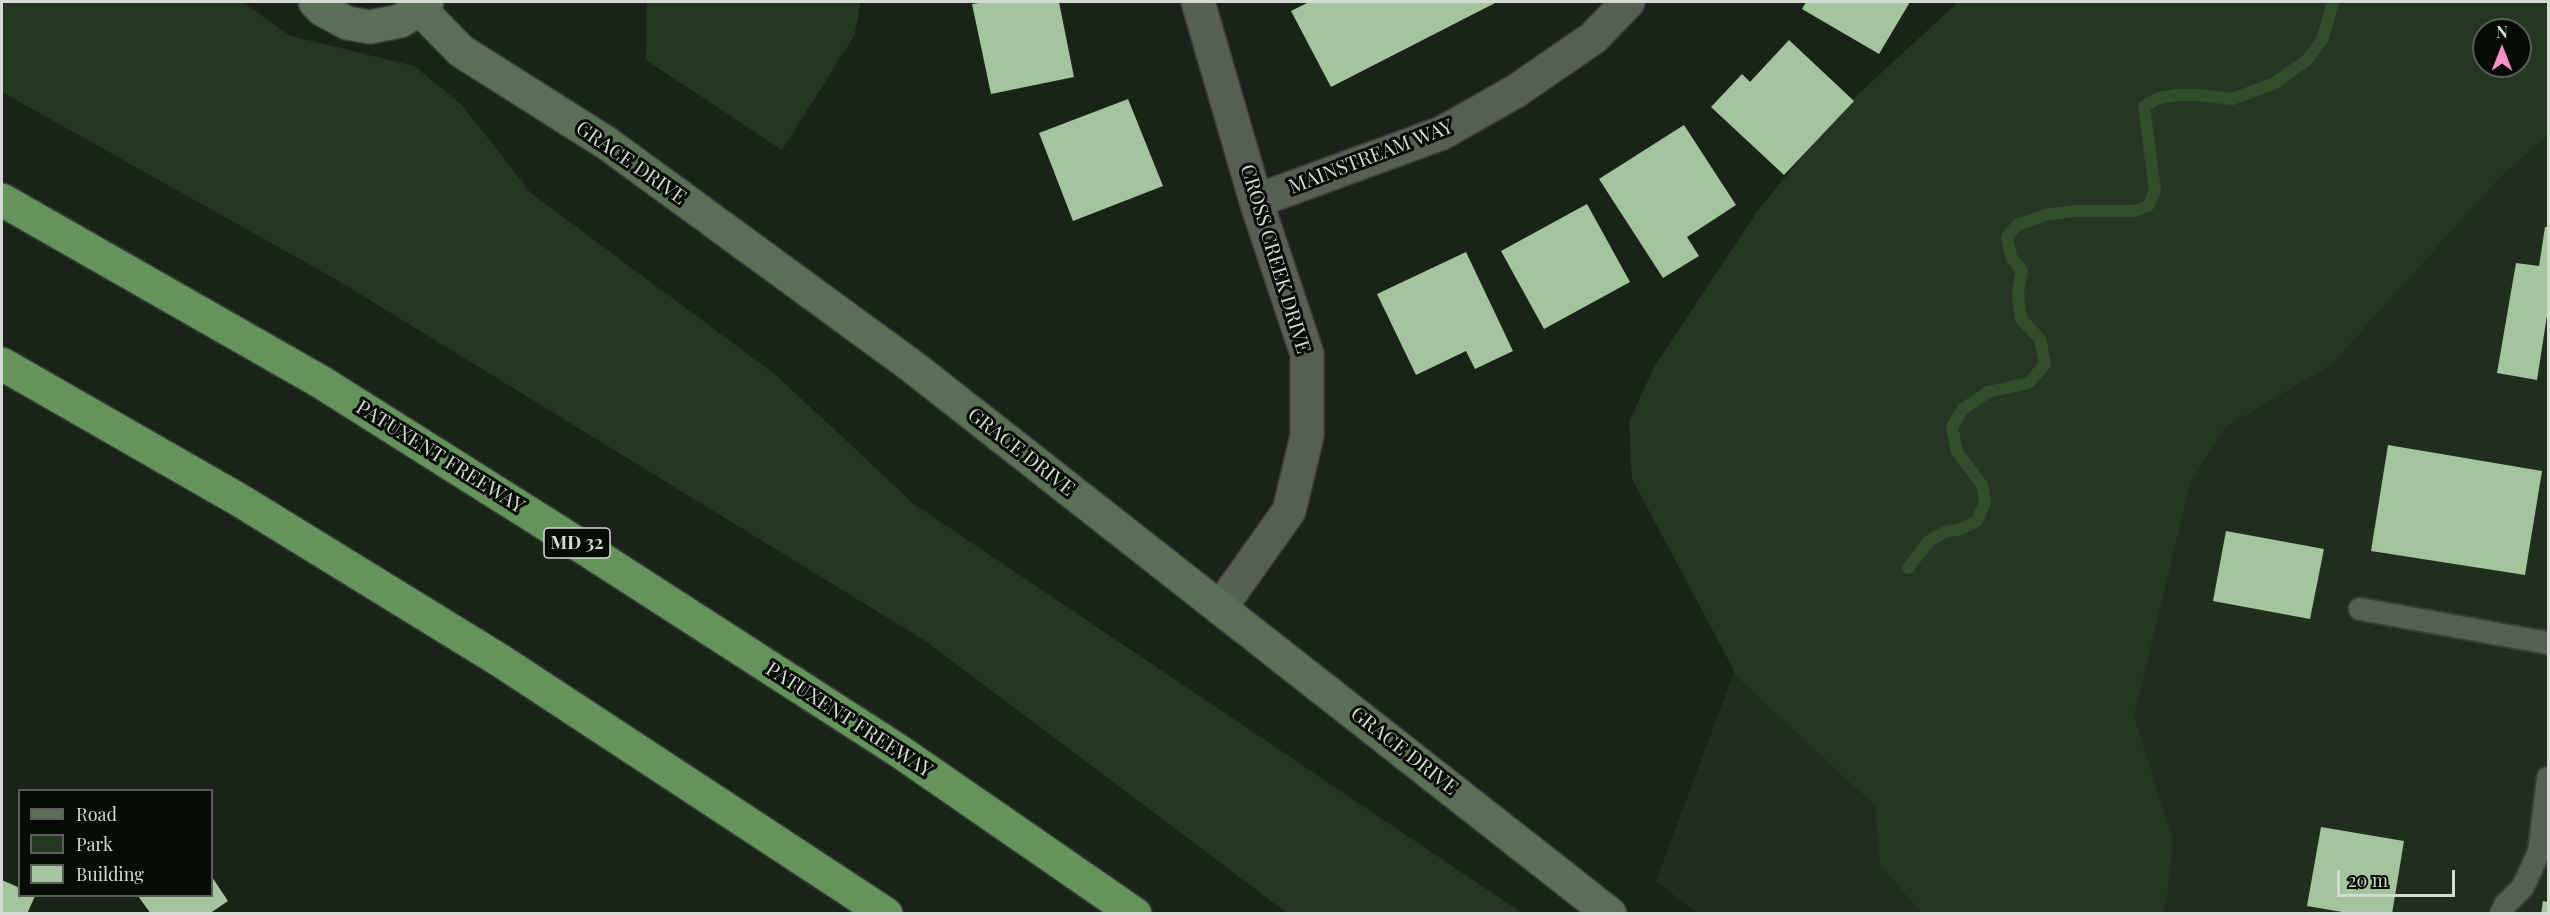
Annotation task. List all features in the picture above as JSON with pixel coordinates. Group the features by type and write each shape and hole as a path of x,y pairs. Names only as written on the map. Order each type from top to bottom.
{"highway":[{"name":"PATUXENT FREEWAY","path":"2,200 321,382 899,752 1136,914"},
{"path":"2,364 241,501 501,660 886,914"}],"street":[{"path":"315,2 323,10 346,23 370,27 400,21 424,5"},
{"name":"CROSS CREEK DRIVE","path":"1198,2 1256,201 1307,354 1307,436 1289,511 1220,608"},
{"name":"MAINSTREAM WAY","path":"1256,201 1442,133 1516,91 1593,38 1628,2"},
{"name":"GRACE DRIVE","path":"424,5 460,51 608,144 654,176 913,368 1610,914"}],"lane":[{"path":"2360,609 2548,643"},
{"path":"2501,914 2505,905 2523,887 2539,852 2548,778"}],"shaded area":[{"path":"2126,2 2548,2 2548,913 1698,914 1656,881 1863,326"}],"green space":[{"path":"2,2 242,2 291,36 414,66 461,104 531,193 777,376 914,504 1522,913 1287,913 927,642 337,280 2,92"},
{"path":"647,2 861,2 854,36 782,150 646,60"},
{"path":"1958,2 2548,2 2548,135 2500,177 2331,365 2224,428 2191,482 2134,715 2173,841 2167,901 2162,913 1922,913 1880,865 1875,806 1738,678 1632,479 1629,422 1654,367 1758,210 1839,112"}],"building":[{"path":"1059,2 1074,77 991,94 972,4"},
{"path":"1309,2 1497,2 1331,87 1291,11"},
{"path":"1806,2 1910,2 1879,54 1802,9"},
{"path":"1789,40 1854,101 1784,175 1711,107 1742,74 1750,82"},
{"path":"1128,99 1163,186 1073,221 1039,133"},
{"path":"1684,125 1736,205 1687,237 1699,256 1663,278 1599,179"},
{"path":"1587,204 1630,282 1544,329 1501,251"},
{"path":"2545,227 2548,227 2548,309 2537,380 2497,373 2516,263 2539,266"},
{"path":"1466,252 1513,351 1475,369 1466,351 1416,375 1377,294"},
{"path":"2388,445 2542,471 2525,575 2371,551"},
{"path":"2226,531 2324,549 2310,619 2213,601"},
{"path":"2321,827 2404,841 2392,914 2354,914 2307,906"},
{"path":"213,878 228,901 209,914 151,914 139,897 213,897"},
{"path":"2,880 18,887 18,897 35,897 27,914 2,914"},
{"path":"2543,901 2548,902 2548,914 2541,914"}],"waterway":[{"path":"1908,568 1929,541 1945,532 1961,529 1977,521 1985,502 1982,485 1957,452 1952,427 1963,409 1988,392 2029,383 2045,364 2040,339 2021,319 2018,293 2022,271 2011,257 2007,237 2017,225 2045,215 2074,211 2135,211 2148,206 2155,191 2144,106 2159,98 2176,95 2232,99 2273,84 2307,60 2322,40 2333,2"}]}
